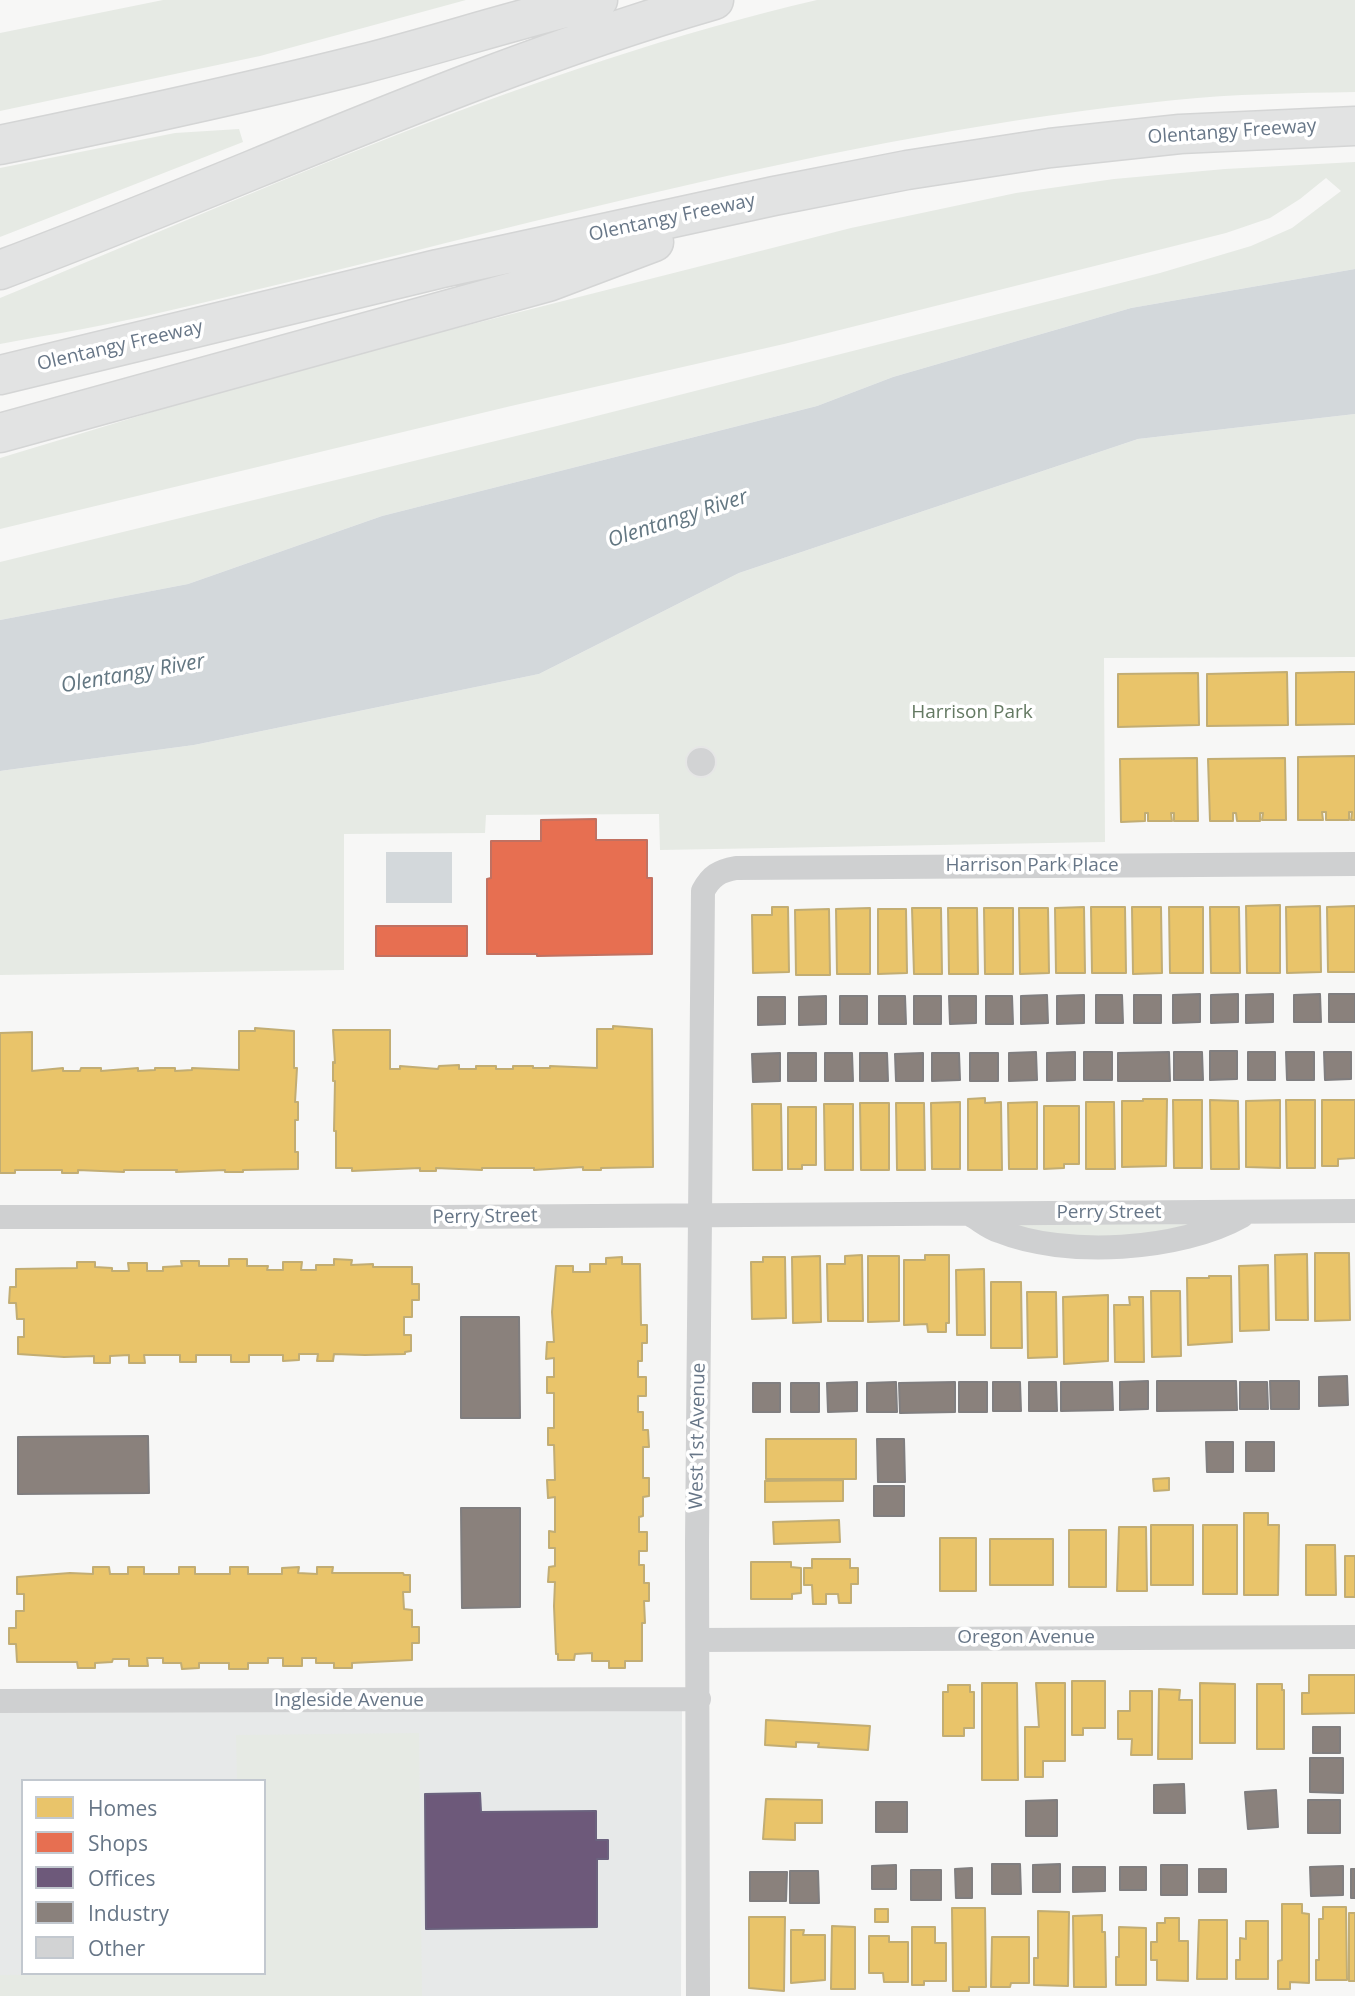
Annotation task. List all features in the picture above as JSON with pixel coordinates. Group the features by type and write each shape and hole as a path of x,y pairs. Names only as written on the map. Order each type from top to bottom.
{"highway":[{"path":"0,145 164,111 364,63 598,0"},
{"path":"0,270 452,89 652,18 714,0"},
{"name":"Olentangy Freeway","path":"0,375 438,269 907,170 1050,148 1180,134 1355,126"},
{"path":"0,433 548,282 774,196"}],"street":[{"name":"Harrison Park Place","path":"710,877 736,867 1355,864"},
{"name":"West 1st Avenue","path":"698,1996 697,1502 702,1215 702,914 703,891 710,877"},
{"name":"Perry Street","path":"0,1217 1355,1211"},
{"name":"Perry Street","path":"970,1214 999,1231 1047,1243 1087,1248 1131,1246 1181,1238 1223,1227 1248,1212"},
{"name":"Oregon Avenue","path":"698,1640 1355,1637"},
{"name":"Ingleside Avenue","path":"0,1702 699,1699"}],"shaded area":[{"path":"682,1708 681,1996 0,1996 0,1709"}],"green space":[{"path":"163,0 466,0 260,56 0,111 0,33"},
{"path":"817,0 1355,0 1355,92 1175,100 1047,116 919,137 666,190 143,317 0,344 0,298 403,132 505,94 712,27"},
{"path":"239,129 243,142 0,237 0,168 175,133"},
{"path":"1355,162 1355,269 1131,308 893,377 817,406 382,516 188,584 0,620 0,562 557,426 1160,273 1251,246 1292,228 1341,191 1326,178 1270,218 1226,233 784,344 511,406 0,529 0,458 291,370 851,228 1016,193 1114,179 1225,169"},
{"name":"Harrison Park","path":"1355,414 1355,657 1104,658 1105,842 660,850 659,814 486,815 485,833 344,834 344,970 0,975 0,771 194,745 539,674 739,573 1138,439"},
{"path":"1248,1212 1087,1248 970,1214"},
{"path":"419,1733 422,1996 0,1996 0,1975 266,1975 266,1779 237,1779 236,1735"}],"water":[{"name":"Olentangy River","path":"1355,269 1355,414 1138,439 739,573 539,674 194,745 0,771 0,620 188,584 382,516 817,406 893,377 1131,308"},
{"path":"386,852 452,852 452,903 386,903"}],"building: Homes":[{"path":"1287,672 1288,725 1207,726 1207,674"},
{"path":"1355,672 1355,724 1296,725 1296,673"},
{"path":"1198,673 1199,725 1118,727 1118,674"},
{"path":"1355,756 1355,820 1351,820 1352,812 1349,812 1349,820 1326,820 1326,812 1322,812 1323,820 1298,820 1298,757"},
{"path":"1197,758 1198,821 1174,821 1174,813 1171,813 1172,821 1148,821 1148,813 1145,813 1145,821 1121,822 1120,759"},
{"path":"1285,758 1286,820 1262,820 1263,813 1260,813 1260,821 1237,821 1236,813 1233,813 1233,821 1210,821 1208,759"},
{"path":"1280,905 1280,973 1247,973 1246,906"},
{"path":"1320,906 1321,972 1287,973 1286,907"},
{"path":"1355,906 1355,972 1328,972 1327,907"},
{"path":"772,907 788,907 789,972 753,973 752,915 772,915"},
{"path":"1084,907 1085,973 1056,973 1055,908"},
{"path":"1091,907 1125,907 1126,973 1092,973"},
{"path":"1132,907 1161,907 1162,973 1133,974"},
{"path":"1169,907 1203,907 1203,973 1170,973"},
{"path":"1210,907 1239,907 1240,973 1211,973"},
{"path":"870,908 870,974 837,974 836,909"},
{"path":"912,908 941,908 942,974 914,974"},
{"path":"948,908 977,908 978,974 949,974"},
{"path":"984,908 1013,908 1013,974 985,974"},
{"path":"1019,908 1048,908 1049,973 1020,974"},
{"path":"829,909 830,975 796,975 795,910"},
{"path":"878,909 906,909 907,973 878,974"},
{"path":"613,1026 652,1029 653,1167 601,1170 583,1170 583,1167 534,1170 436,1168 436,1171 420,1171 420,1168 352,1171 352,1168 336,1168 333,1030 390,1030 390,1069 400,1069 400,1066 438,1069 439,1066 459,1065 459,1069 476,1069 476,1066 496,1066 496,1069 513,1069 513,1066 597,1068 597,1029 613,1029"},
{"path":"255,1028 294,1031 294,1068 297,1068 295,1102 298,1102 295,1152 298,1152 298,1169 243,1172 78,1170 78,1173 62,1173 62,1170 15,1170 15,1173 0,1173 0,1033 32,1032 32,1071 63,1068 63,1071 80,1071 81,1068 101,1068 101,1071 138,1068 138,1071 155,1068 175,1068 175,1071 192,1068 239,1070 239,1031 255,1031"},
{"path":"985,1098 985,1103 1001,1102 1002,1170 968,1170 968,1099"},
{"path":"1167,1099 1166,1166 1122,1167 1122,1101"},
{"path":"1173,1100 1202,1100 1202,1168 1174,1168"},
{"path":"1210,1100 1238,1101 1239,1169 1211,1169"},
{"path":"1280,1100 1280,1168 1246,1167 1246,1101"},
{"path":"1286,1100 1315,1100 1315,1168 1287,1168"},
{"path":"1322,1100 1355,1100 1355,1158 1338,1159 1338,1166 1322,1166"},
{"path":"960,1102 960,1169 932,1169 931,1103"},
{"path":"1037,1102 1037,1169 1009,1169 1008,1103"},
{"path":"1086,1102 1114,1102 1115,1169 1086,1169"},
{"path":"860,1103 889,1103 889,1170 861,1170"},
{"path":"896,1103 924,1103 925,1170 897,1170"},
{"path":"752,1104 781,1104 782,1170 753,1170"},
{"path":"824,1104 853,1104 853,1170 825,1170"},
{"path":"1044,1106 1079,1106 1079,1164 1064,1164 1064,1168 1044,1169"},
{"path":"788,1107 816,1107 816,1165 788,1169"},
{"path":"1315,1253 1349,1253 1350,1320 1315,1321"},
{"path":"1307,1254 1308,1320 1276,1320 1275,1255"},
{"path":"862,1255 863,1321 828,1321 827,1264 845,1264 845,1256"},
{"path":"925,1255 949,1255 949,1323 946,1323 946,1332 928,1332 927,1324 904,1325 904,1260 925,1260"},
{"path":"820,1256 821,1322 793,1323 792,1257"},
{"path":"868,1256 899,1256 899,1321 868,1322"},
{"path":"622,1257 622,1264 640,1264 641,1325 647,1325 647,1343 642,1343 642,1361 638,1361 638,1377 646,1377 646,1396 638,1396 638,1412 643,1412 643,1430 648,1430 649,1447 643,1447 643,1478 649,1478 649,1496 643,1497 643,1516 639,1517 639,1532 647,1532 647,1551 639,1551 639,1565 644,1565 644,1583 649,1583 649,1601 644,1601 642,1661 625,1661 625,1668 609,1668 609,1661 592,1661 592,1653 575,1654 574,1660 558,1660 556,1654 555,1582 548,1582 549,1567 555,1566 555,1548 549,1548 549,1531 555,1532 555,1497 548,1498 547,1480 555,1480 554,1445 548,1445 548,1428 554,1428 554,1393 547,1393 547,1377 554,1377 554,1358 546,1359 547,1342 554,1342 552,1312 556,1266 573,1266 573,1272 590,1272 590,1264 606,1264 606,1258"},
{"path":"763,1257 785,1257 786,1318 752,1319 751,1262 763,1262"},
{"path":"229,1259 247,1259 247,1266 268,1266 267,1270 283,1270 283,1262 302,1262 301,1270 316,1270 316,1265 334,1265 334,1259 352,1260 351,1265 412,1267 412,1284 419,1284 419,1300 412,1300 412,1317 404,1317 404,1335 411,1335 411,1351 405,1354 334,1354 333,1361 317,1361 318,1354 299,1354 299,1360 283,1361 283,1355 249,1355 249,1362 231,1362 231,1355 196,1355 196,1362 180,1362 180,1355 144,1355 145,1363 129,1363 129,1355 110,1356 110,1363 94,1363 94,1356 18,1354 18,1337 24,1337 24,1319 17,1319 16,1303 9,1303 10,1287 16,1287 16,1269 77,1268 77,1262 95,1262 95,1267 112,1268 112,1271 129,1271 128,1263 147,1263 147,1271 163,1271 163,1267 182,1266 181,1261 199,1261 199,1266 229,1266"},
{"path":"1268,1265 1269,1330 1240,1331 1239,1266"},
{"path":"984,1269 985,1335 957,1335 956,1270"},
{"path":"1231,1276 1232,1342 1188,1345 1187,1278"},
{"path":"991,1282 1021,1282 1022,1348 991,1348"},
{"path":"1151,1291 1180,1291 1181,1356 1152,1357"},
{"path":"1027,1292 1056,1292 1057,1357 1028,1358"},
{"path":"1108,1295 1108,1361 1064,1364 1063,1297"},
{"path":"1129,1297 1143,1297 1144,1362 1115,1362 1114,1305 1130,1305"},
{"path":"766,1439 856,1439 856,1479 766,1479"},
{"path":"1169,1478 1169,1490 1154,1491 1153,1479"},
{"path":"843,1480 843,1501 765,1502 765,1481"},
{"path":"1244,1513 1268,1513 1268,1525 1279,1525 1278,1595 1244,1595"},
{"path":"839,1520 840,1542 774,1544 773,1522"},
{"path":"1151,1525 1193,1525 1193,1585 1151,1585"},
{"path":"1203,1525 1237,1525 1237,1594 1203,1594"},
{"path":"1119,1527 1146,1527 1147,1591 1117,1591"},
{"path":"1069,1530 1106,1530 1106,1587 1069,1587"},
{"path":"940,1538 976,1538 976,1591 940,1591"},
{"path":"990,1539 1053,1539 1053,1585 990,1585"},
{"path":"1306,1545 1335,1545 1336,1595 1306,1595"},
{"path":"1345,1556 1355,1556 1355,1597 1345,1597"},
{"path":"812,1559 850,1559 850,1568 858,1568 858,1584 851,1584 851,1603 839,1603 838,1594 826,1594 826,1604 813,1604 812,1585 804,1585 804,1568 812,1568"},
{"path":"751,1562 791,1562 791,1567 801,1568 801,1593 792,1594 792,1599 751,1599"},
{"path":"93,1567 109,1567 110,1574 128,1574 128,1567 144,1567 144,1574 179,1574 179,1567 195,1567 195,1574 230,1574 230,1567 248,1567 248,1574 282,1574 282,1568 299,1567 298,1573 317,1574 317,1567 333,1567 332,1573 403,1573 410,1575 410,1592 403,1592 404,1609 412,1610 412,1627 419,1627 419,1643 412,1643 412,1660 352,1663 352,1668 334,1668 334,1663 316,1663 316,1658 302,1658 302,1666 283,1666 283,1658 268,1658 268,1663 248,1663 248,1669 229,1669 229,1663 199,1663 199,1668 182,1669 181,1663 163,1663 163,1658 147,1658 148,1666 129,1666 129,1659 113,1659 112,1662 95,1663 95,1668 78,1668 77,1662 17,1662 16,1644 9,1644 9,1628 16,1628 16,1611 24,1611 24,1594 17,1594 17,1577 93,1574"},
{"path":"1309,1675 1355,1675 1355,1713 1302,1714 1302,1693 1309,1693"},
{"path":"1072,1681 1105,1681 1105,1728 1083,1728 1083,1735 1072,1735"},
{"path":"982,1683 1017,1683 1018,1780 982,1780"},
{"path":"1036,1683 1065,1683 1065,1761 1043,1761 1043,1777 1025,1777 1025,1727 1039,1727"},
{"path":"1200,1683 1235,1684 1235,1743 1200,1743"},
{"path":"1257,1684 1282,1684 1284,1749 1257,1749"},
{"path":"948,1685 970,1685 970,1692 974,1692 974,1728 964,1728 964,1736 943,1736 943,1692 948,1692"},
{"path":"1159,1689 1180,1690 1179,1700 1192,1700 1192,1759 1158,1759"},
{"path":"1130,1691 1152,1691 1152,1755 1131,1755 1132,1739 1118,1739 1118,1711 1130,1711"},
{"path":"766,1720 870,1726 868,1750 818,1747 819,1743 796,1742 796,1747 765,1745"},
{"path":"766,1799 822,1800 822,1823 795,1823 795,1840 763,1839"},
{"path":"1282,1904 1302,1904 1302,1913 1309,1914 1309,1983 1290,1982 1290,1989 1278,1989 1278,1961 1282,1960"},
{"path":"1323,1907 1346,1907 1347,1980 1316,1980 1319,1919 1323,1919"},
{"path":"952,1908 985,1908 986,1987 953,1991"},
{"path":"875,1909 888,1909 888,1922 875,1922"},
{"path":"1038,1911 1069,1912 1068,1986 1034,1985 1034,1958 1038,1958"},
{"path":"1349,1913 1355,1913 1355,1981 1349,1981"},
{"path":"1102,1915 1106,1987 1074,1987 1073,1916"},
{"path":"749,1917 785,1917 784,1991 749,1988"},
{"path":"1165,1918 1179,1918 1179,1941 1188,1941 1188,1981 1157,1980 1157,1960 1151,1960 1151,1942 1157,1942 1157,1923 1165,1923"},
{"path":"1199,1920 1227,1920 1227,1979 1197,1979"},
{"path":"1246,1921 1268,1921 1268,1979 1236,1979 1236,1960 1240,1960 1240,1938 1246,1939"},
{"path":"832,1926 855,1927 855,1989 831,1989"},
{"path":"912,1927 935,1927 935,1943 946,1943 946,1981 924,1981 924,1985 912,1985"},
{"path":"1119,1927 1146,1928 1146,1985 1116,1985"},
{"path":"791,1930 804,1930 803,1935 825,1935 825,1980 791,1983"},
{"path":"869,1936 889,1936 889,1942 908,1942 908,1982 884,1982 883,1973 869,1973"},
{"path":"992,1937 1029,1937 1029,1983 991,1987"}],"building: Shops":[{"path":"596,819 596,840 647,840 647,878 652,878 652,954 487,954 487,879 491,878 491,841 541,841 541,820"},
{"path":"376,926 467,926 467,956 376,956"}],"building: Offices":[{"path":"480,1793 481,1812 596,1811 596,1840 608,1840 608,1859 597,1859 597,1927 426,1929 425,1794"}],"building: Industry":[{"path":"1200,994 1200,1022 1173,1023 1173,995"},
{"path":"1238,994 1238,1022 1211,1023 1211,995"},
{"path":"1273,994 1273,1022 1246,1023 1246,995"},
{"path":"1320,994 1321,1022 1294,1022 1294,995"},
{"path":"1329,994 1355,994 1355,1022 1329,1022"},
{"path":"1047,995 1048,1023 1021,1024 1021,996"},
{"path":"1084,995 1084,1023 1057,1024 1057,996"},
{"path":"1096,995 1122,995 1123,1023 1096,1023"},
{"path":"1134,995 1161,995 1161,1023 1134,1023"},
{"path":"826,996 826,1024 799,1025 799,997"},
{"path":"840,996 867,996 867,1024 840,1024"},
{"path":"879,996 905,996 906,1024 879,1024"},
{"path":"914,996 941,996 941,1024 914,1024"},
{"path":"949,996 976,996 976,1023 950,1024"},
{"path":"986,996 1012,996 1013,1024 986,1024"},
{"path":"758,997 785,997 785,1024 758,1025"},
{"path":"1210,1051 1237,1051 1237,1079 1210,1080"},
{"path":"1036,1052 1037,1080 1009,1081 1009,1053"},
{"path":"1075,1052 1075,1080 1047,1081 1047,1053"},
{"path":"1084,1052 1112,1052 1112,1080 1084,1080"},
{"path":"1169,1052 1170,1081 1118,1081 1118,1053"},
{"path":"1174,1052 1202,1052 1203,1080 1174,1080"},
{"path":"1248,1052 1275,1052 1275,1080 1248,1080"},
{"path":"1286,1052 1314,1052 1314,1080 1287,1080"},
{"path":"1324,1052 1351,1052 1351,1079 1325,1080"},
{"path":"780,1053 780,1081 753,1082 752,1054"},
{"path":"788,1053 816,1053 816,1081 788,1081"},
{"path":"825,1053 852,1053 853,1081 825,1081"},
{"path":"860,1053 887,1053 888,1081 860,1081"},
{"path":"923,1053 923,1081 896,1081 895,1054"},
{"path":"932,1053 959,1053 960,1080 932,1081"},
{"path":"970,1053 998,1053 998,1081 970,1081"},
{"path":"461,1317 519,1317 520,1418 461,1418"},
{"path":"1347,1376 1348,1405 1319,1406 1319,1377"},
{"path":"1148,1381 1148,1409 1120,1410 1120,1382"},
{"path":"1157,1381 1236,1381 1237,1410 1157,1411"},
{"path":"1270,1381 1299,1381 1299,1409 1271,1409"},
{"path":"857,1382 857,1411 828,1412 827,1383"},
{"path":"896,1382 897,1412 867,1412 867,1383"},
{"path":"955,1382 955,1412 900,1413 899,1383"},
{"path":"959,1382 987,1382 987,1412 959,1412"},
{"path":"993,1382 1020,1382 1021,1411 993,1411"},
{"path":"1029,1382 1056,1382 1057,1411 1029,1411"},
{"path":"1061,1382 1112,1382 1113,1410 1061,1411"},
{"path":"1240,1382 1267,1382 1268,1409 1240,1409"},
{"path":"753,1383 780,1383 780,1412 753,1412"},
{"path":"791,1383 819,1383 819,1412 791,1412"},
{"path":"148,1436 149,1493 18,1494 18,1437"},
{"path":"877,1439 904,1439 905,1482 878,1482"},
{"path":"1206,1442 1233,1442 1233,1472 1207,1472"},
{"path":"1246,1442 1274,1442 1274,1471 1246,1471"},
{"path":"874,1486 904,1486 904,1516 874,1516"},
{"path":"461,1508 520,1508 520,1607 462,1608"},
{"path":"1313,1727 1340,1727 1340,1753 1313,1753"},
{"path":"1310,1758 1343,1758 1343,1793 1310,1792"},
{"path":"1184,1784 1185,1813 1154,1813 1154,1785"},
{"path":"1276,1790 1278,1827 1248,1829 1245,1792"},
{"path":"1057,1800 1057,1836 1026,1836 1026,1801"},
{"path":"1308,1800 1340,1800 1340,1833 1308,1833"},
{"path":"876,1802 907,1802 907,1832 876,1832"},
{"path":"992,1864 1020,1864 1021,1894 992,1894"},
{"path":"1060,1864 1060,1892 1033,1892 1033,1865"},
{"path":"896,1865 896,1889 872,1889 872,1866"},
{"path":"1161,1865 1187,1865 1187,1895 1161,1895"},
{"path":"1343,1866 1343,1895 1311,1896 1310,1867"},
{"path":"1073,1867 1105,1867 1105,1891 1073,1892"},
{"path":"1120,1867 1146,1867 1146,1890 1120,1890"},
{"path":"972,1868 972,1898 956,1898 955,1869"},
{"path":"1199,1869 1226,1869 1226,1892 1199,1892"},
{"path":"1351,1869 1355,1869 1355,1898 1351,1898"},
{"path":"911,1870 941,1870 941,1900 911,1900"},
{"path":"790,1871 818,1871 819,1903 790,1903"},
{"path":"750,1872 787,1872 786,1901 750,1901"}],"building: Other":[{"path":"701,747 712,751 716,762 712,773 701,777 690,773 686,762 690,751"}]}
